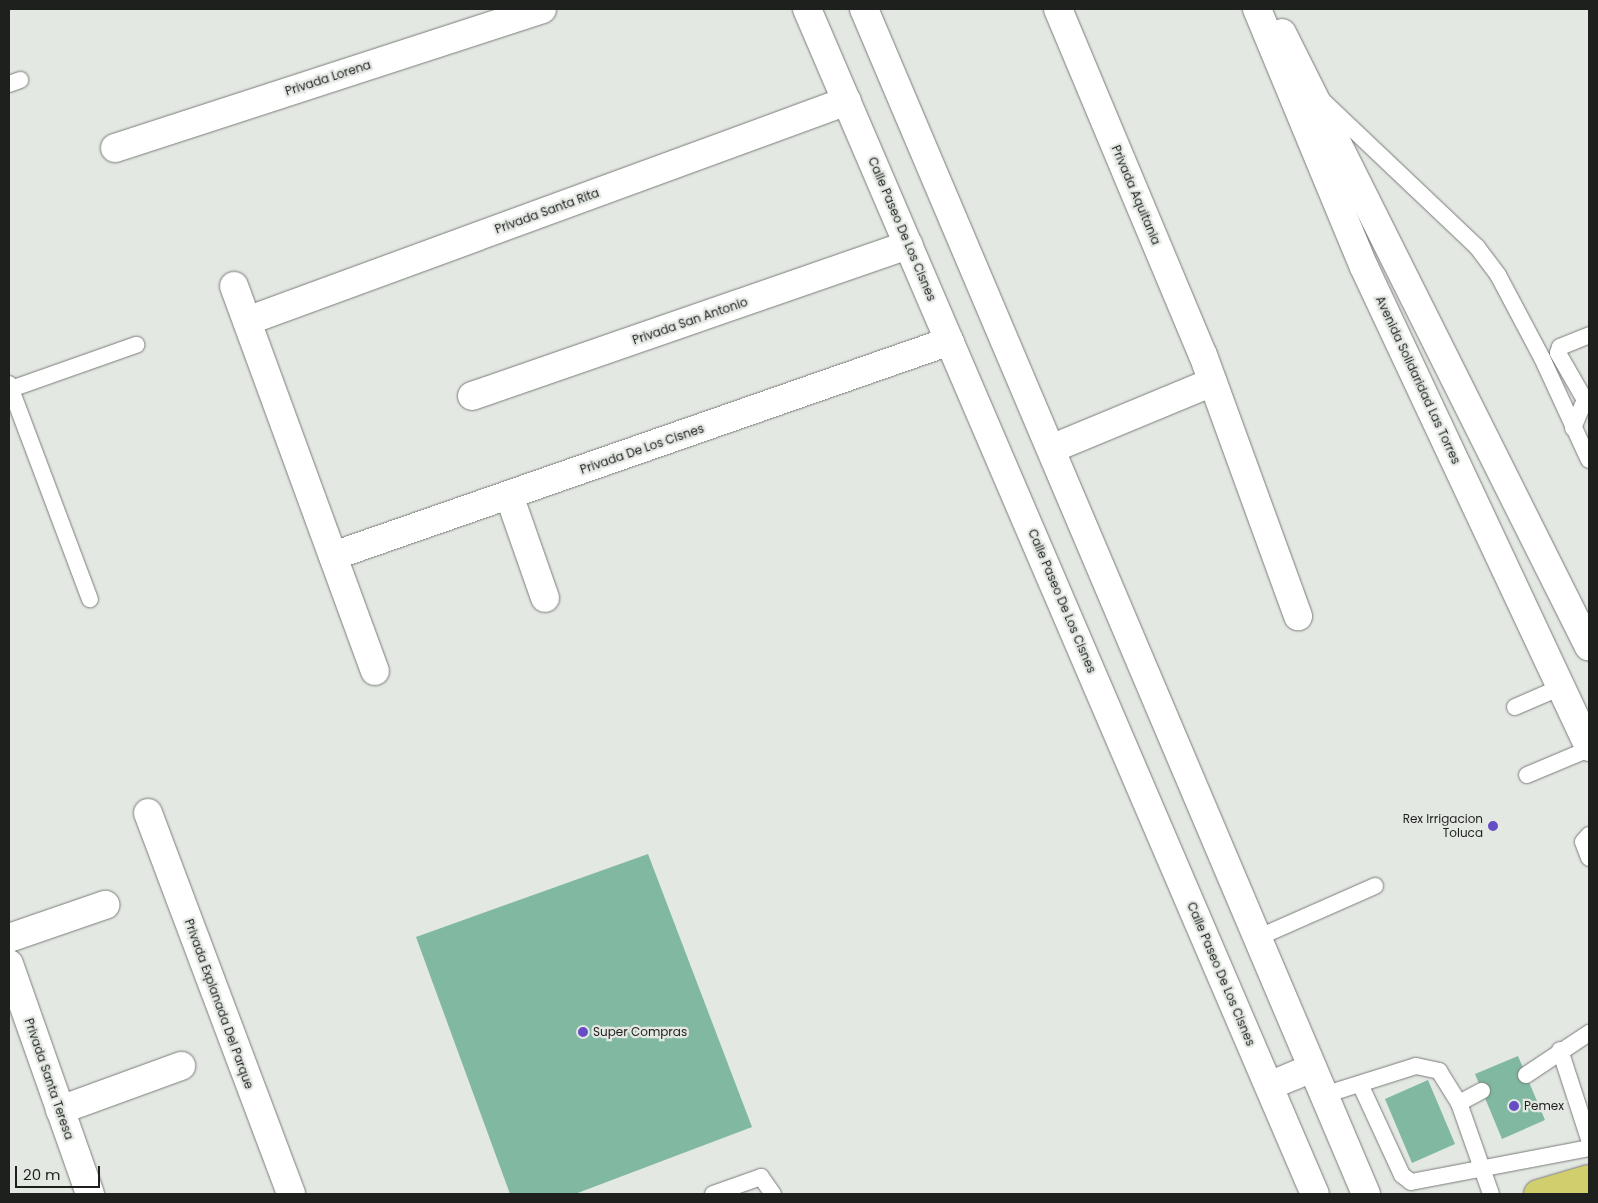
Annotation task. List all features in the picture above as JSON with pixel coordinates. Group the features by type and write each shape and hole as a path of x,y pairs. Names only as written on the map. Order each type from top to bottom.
{"main road":[{"path":"1538,1194 1589,1179"}],"street":[{"name":"Privada Lorena","path":"115,148 542,9"},
{"name":"Calle Paseo De Los Cisnes","path":"807,9 1316,1194"},
{"path":"864,9 1366,1194"},
{"name":"Privada Aquitania","path":"1058,9 1213,382 1298,616"},
{"name":"Avenida Solidaridad Las Torres","path":"1257,9 1364,267 1589,748"},
{"path":"1267,9 1317,95 1589,647"},
{"name":"Privada Santa Rita","path":"247,321 847,101"},
{"name":"Privada San Antonio","path":"472,396 909,245"},
{"path":"234,286 375,671"},
{"name":"Privada De Los Cisnes","path":"333,556 950,341"},
{"path":"1050,449 1213,382"},
{"path":"509,495 545,598"},
{"name":"Privada Explanada Del Parque","path":"148,813 291,1194"},
{"path":"9,938 105,905"},
{"name":"Privada Santa Teresa","path":"9,964 90,1194"},
{"path":"60,1110 182,1066"},
{"path":"1269,1086 1312,1068"}],"lane":[{"path":"1317,95 1409,177 1477,247 1498,275 1542,358 1589,460"},
{"path":"1574,428 1585,400 1558,353 1560,347 1589,335"},
{"path":"90,599 10,387 136,345"},
{"path":"1515,706 1561,686"},
{"path":"1528,775 1589,748"},
{"path":"1589,835 1583,842 1589,858"},
{"path":"1257,938 1375,886"},
{"path":"1526,1075 1560,1050 1589,1033"},
{"path":"1560,1050 1589,1139"},
{"path":"1324,1095 1416,1066 1432,1067 1459,1103 1491,1194"},
{"path":"1360,1084 1402,1175 1411,1182 1482,1171 1589,1148"},
{"path":"1459,1103 1482,1091"},
{"path":"713,1194 761,1177 773,1194"}],"building":[{"name":"Super Compras","path":"648,854 752,1127 575,1194 510,1194 416,937"},
{"name":"Pemex","path":"1518,1056 1545,1120 1502,1139 1475,1074"},
{"path":"1428,1080 1455,1144 1412,1163 1385,1099"}],"place":[{"name":"Rex Irrigacion Toluca","path":"1493,826"},
{"name":"Super Compras","path":"583,1032"},
{"name":"Pemex","path":"1514,1106"}]}
